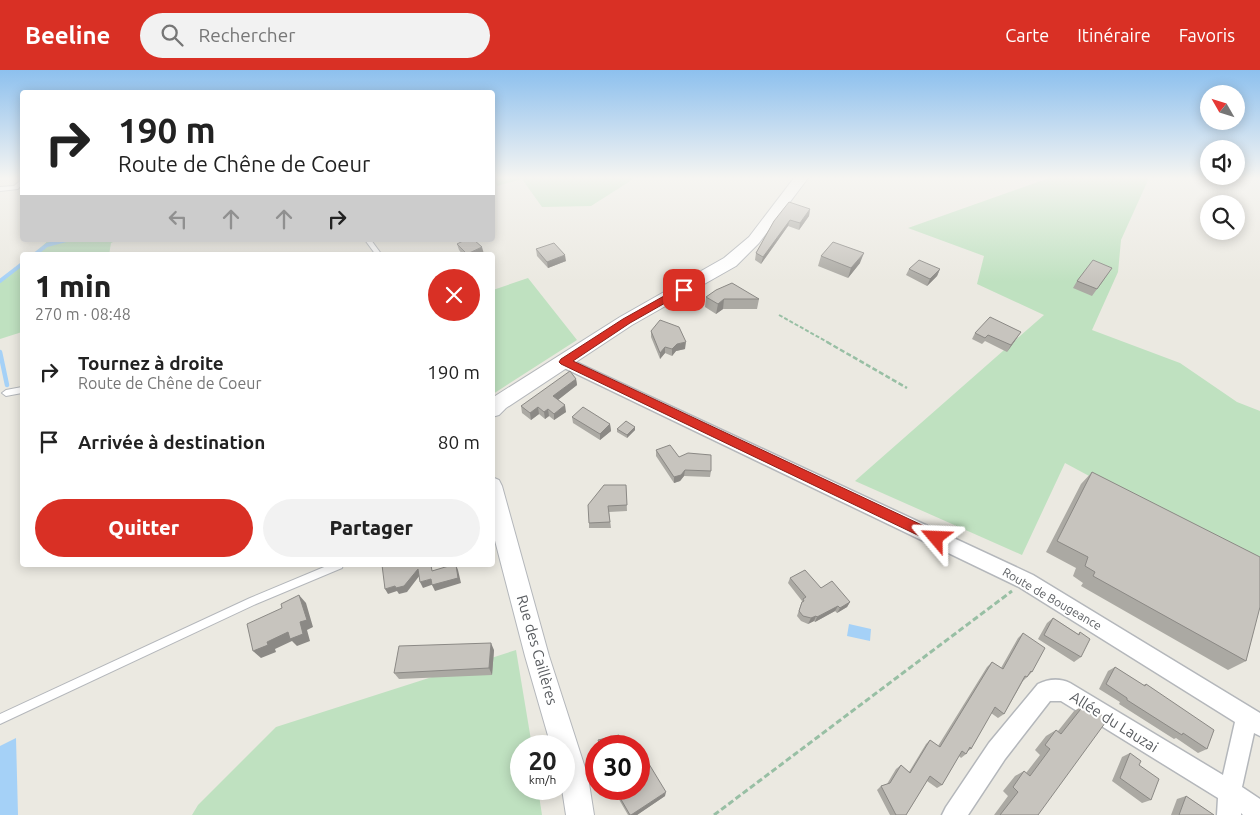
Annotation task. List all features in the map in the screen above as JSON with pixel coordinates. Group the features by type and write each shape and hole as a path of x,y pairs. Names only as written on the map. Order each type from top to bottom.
{"street":[{"path":"495,407 626,321 730,262 754,240 774,213"},
{"name":"Route de Bougeance","path":"565,362 1026,581 1254,721"},
{"name":"Rue des Caillères","path":"495,499 537,656 574,777 580,815"},
{"name":"Allée du Lauzai","path":"954,815 997,751 1045,690 1063,690 1134,736 1230,792 1260,813"},
{"path":"1229,815 1230,792 1254,721"}],"lane":[{"path":"6,392 20,390"},
{"path":"0,719 253,601 334,567"}],"path":[{"path":"779,315 907,388"},
{"path":"714,815 1026,581"}],"green space":[{"path":"951,213 1133,213 1121,240 1118,272 1092,330 1180,363 1237,402 1260,411 1260,568 1065,463 1022,555 855,481 1044,315 977,284 984,256 908,228"},
{"path":"47,242 113,242 111,243 110,252 35,252"},
{"path":"20,265 20,333 0,339 0,283"},
{"path":"528,278 577,340 495,393 495,289"},
{"path":"516,650 530,735 510,735 510,800 540,800 542,815 192,815 198,805 276,727"}],"water":[{"path":"849,624 871,629 870,641 847,636"},
{"path":"16,738 18,815 0,815 0,746"}],"building":[{"path":"780,213 807,213 800,223 790,220 763,257 756,253"},
{"path":"461,242 476,242 482,247 471,252 465,252 457,244"},
{"path":"833,242 864,253 851,268 821,256"},
{"path":"554,243 565,255 547,262 536,249"},
{"path":"919,260 940,269 930,279 909,269"},
{"path":"1093,260 1112,268 1097,289 1077,281"},
{"path":"732,283 759,299 724,299 718,304 706,297"},
{"path":"990,317 1021,332 1011,345 988,335 985,338 975,333"},
{"path":"660,320 679,327 686,342 677,344 672,349 665,347 660,353 651,331"},
{"path":"570,371 576,379 553,396 565,405 554,414 548,409 544,412 538,407 530,413 521,406"},
{"path":"583,407 610,424 600,434 572,417"},
{"path":"626,421 635,427 627,435 617,429"},
{"path":"670,445 679,457 688,453 711,455 711,471 685,470 681,475 674,477 656,450"},
{"path":"1092,472 1260,557 1260,607 1246,661 1093,576 1095,572 1085,566 1088,557 1057,541"},
{"path":"604,485 626,485 627,505 608,506 610,522 589,523 588,505"},
{"path":"382,567 431,567 432,571 445,567 456,567 458,578 432,585 431,579 420,582 418,569 404,586 385,589"},
{"path":"805,570 821,588 832,581 850,602 817,617 803,616 799,611 804,601 803,599 806,597 790,578"},
{"path":"299,595 307,620 300,622 303,634 290,639 288,632 267,642 268,645 253,651 247,624 282,608 281,604"},
{"path":"1053,618 1079,635 1080,632 1090,639 1081,657 1044,635"},
{"path":"1023,633 1045,648 1032,672 1027,677 1025,676 1004,714 995,707 971,749 970,747 966,754 962,751 942,785 930,776 906,815 896,815 881,786 890,783 901,765 910,773 930,740 940,747 992,662 1003,669"},
{"path":"491,643 489,668 394,673 399,646"},
{"path":"1115,667 1145,686 1146,684 1214,730 1207,749 1127,700 1127,698 1106,684"},
{"path":"1084,705 1108,719 1038,815 1000,815 1018,792 1013,787 1024,771 1030,776 1050,749 1045,745 1056,730 1061,734"},
{"path":"1130,753 1141,761 1139,765 1159,779 1151,800 1120,778"},
{"path":"650,766 666,792 630,815 621,800 650,800"},
{"path":"1186,796 1214,815 1179,815"}],"waterway":[{"path":"38,252 47,245 58,242"},
{"path":"0,281 20,266"},
{"path":"0,352 7,385"}],"route":[{"path":"684,290 626,321 565,362 936,538"}]}
